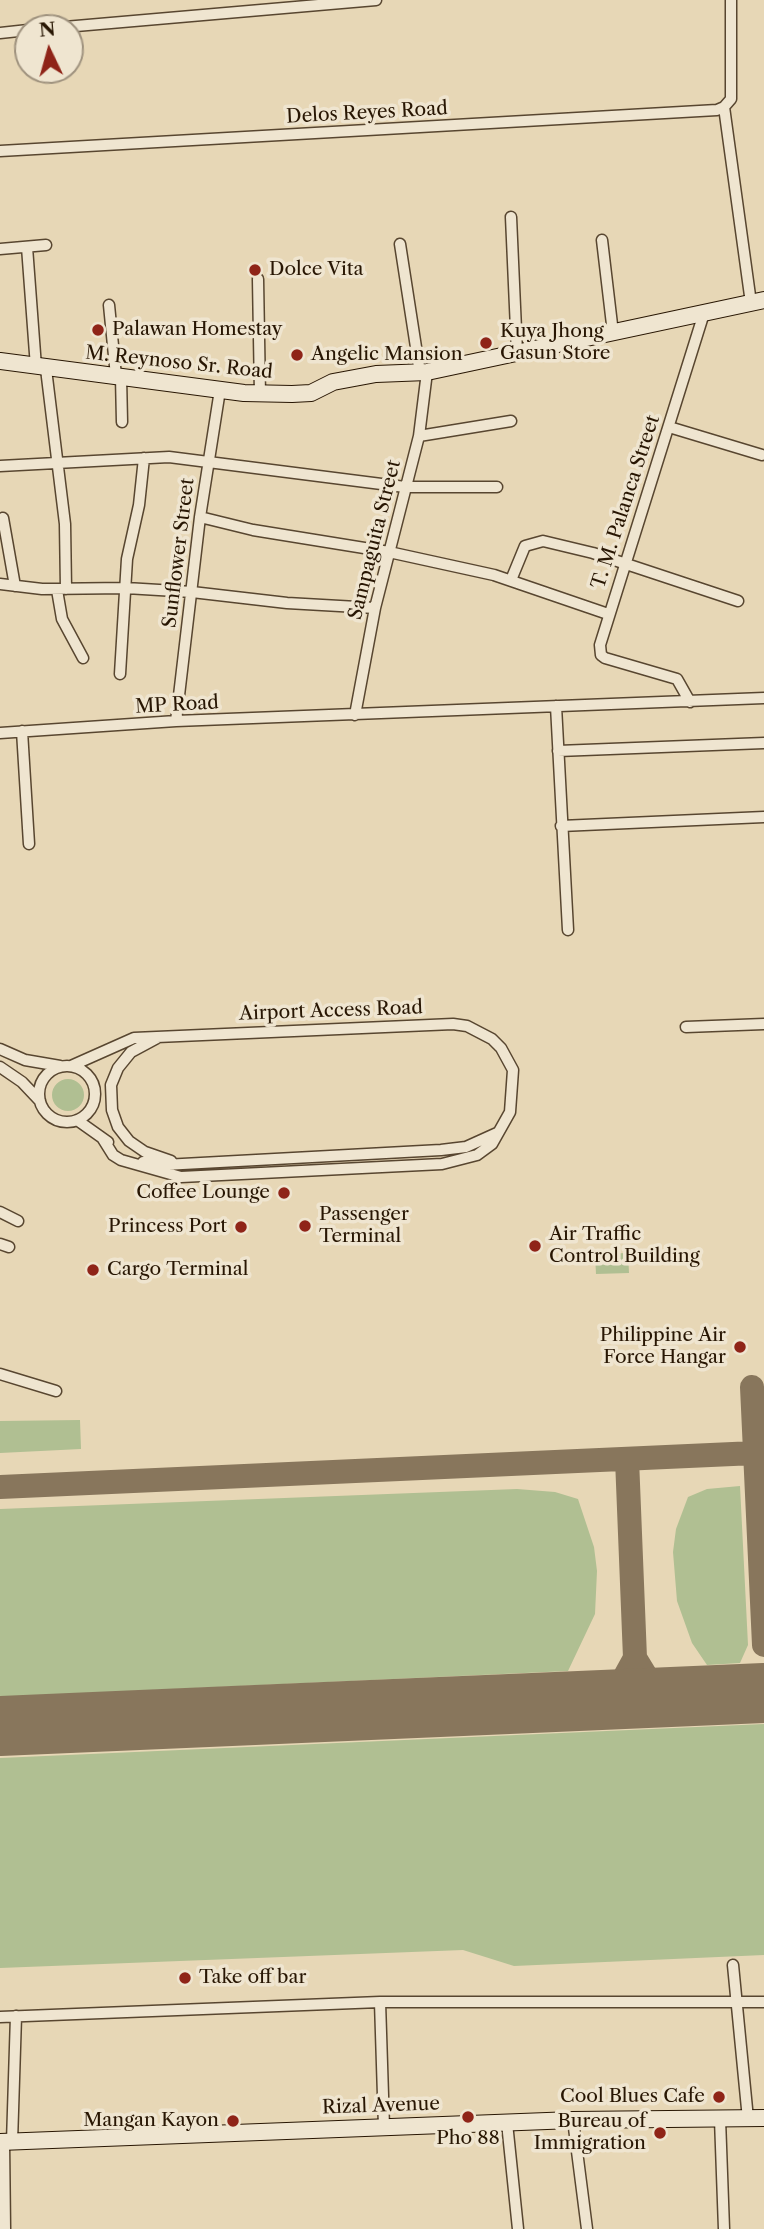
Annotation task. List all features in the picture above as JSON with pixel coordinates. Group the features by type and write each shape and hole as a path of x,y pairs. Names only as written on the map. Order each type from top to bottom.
{"street":[{"path":"84,25 376,0"},
{"path":"732,0 727,103 758,302"},
{"name":"Delos Reyes Road","path":"0,151 727,103"},
{"path":"511,217 517,352"},
{"path":"602,240 613,333"},
{"name":"Sampaguita Street","path":"355,715 376,608 419,436 423,373 400,244"},
{"path":"0,249 46,246"},
{"path":"27,247 41,368 65,524 62,619 83,658"},
{"path":"258,279 260,395"},
{"name":"M. Reynoso Sr. Road","path":"0,361 260,395 312,393 333,382 376,374 423,373 758,302"},
{"path":"109,305 122,422"},
{"name":"T. M. Palanca Street","path":"690,702 677,679 601,655 600,645 622,565 704,313"},
{"name":"Sunflower Street","path":"176,721 200,517 220,390"},
{"path":"419,436 511,421"},
{"path":"669,427 762,455"},
{"path":"120,674 127,559 139,505 144,458"},
{"path":"0,467 144,458 209,461 405,487 497,487"},
{"path":"200,517 326,545 389,552 510,580 608,614"},
{"path":"3,518 15,586"},
{"path":"510,580 525,546 532,542 573,548 738,601"},
{"path":"0,584 62,590 126,588 192,592 287,603 376,608"},
{"name":"MP Road","path":"0,733 176,721 764,698"},
{"path":"556,706 568,930"},
{"path":"22,731 29,844"},
{"path":"558,751 764,743"},
{"path":"561,826 764,817"},
{"path":"686,1027 764,1024"},
{"name":"Airport Access Road","path":"67,1066 123,1042 161,1036 467,1026 492,1039 501,1048 513,1070 513,1104 492,1144 477,1155 442,1164 209,1177 167,1175 142,1168 113,1155 103,1139"},
{"path":"161,1036 131,1052 118,1068 111,1086 111,1110 118,1127 129,1141 145,1152 177,1163"},
{"path":"0,1049 25,1060 67,1066 86,1073 94,1087 94,1104 77,1120 55,1119 22,1082 0,1067"},
{"path":"41,1102 43,1080 67,1066"},
{"name":"Airport Access Road","path":"77,1120 126,1154 147,1163 442,1150 480,1143 500,1131"},
{"path":"0,1212 18,1221"},
{"path":"0,1374 56,1391"},
{"path":"733,1965 756,2118"},
{"path":"380,2002 384,2127"},
{"path":"0,2017 380,2002 764,2002"},
{"path":"5,2229 5,2142 16,2016"},
{"name":"Rizal Avenue","path":"5,2142 573,2120 756,2118"},
{"path":"720,2119 724,2229"},
{"path":"573,2120 587,2229"},
{"path":"507,2123 518,2229"}],"green space":[{"path":"68,1079 79,1084 84,1095 79,1106 68,1111 57,1106 52,1095 57,1084"},
{"path":"628,1253 629,1273 596,1274 595,1254"},
{"path":"80,1420 81,1449 0,1453 0,1421"},
{"path":"740,1486 748,1645 740,1663 707,1665 692,1643 677,1601 673,1552 676,1529 688,1497 707,1489"},
{"path":"517,1489 555,1492 578,1499 594,1547 597,1571 595,1614 568,1671 0,1697 0,1509"},
{"path":"764,1724 764,1955 514,1966 463,1950 0,1968 0,1758"}],"taxiway":[{"path":"752,1387 764,1645"},
{"path":"0,1487 755,1453"},
{"path":"585,1701 618,1689 635,1658 627,1459"},
{"path":"635,1658 649,1681 680,1697"}],"runway":[{"path":"0,1726 764,1693"}],"place":[{"name":"Dolce Vita","path":"255,270"},
{"name":"Palawan Homestay","path":"98,330"},
{"name":"Kuya Jhong Gasun Store","path":"486,343"},
{"name":"Angelic Mansion","path":"297,355"},
{"name":"Coffee Lounge","path":"284,1193"},
{"name":"Passenger Terminal","path":"305,1226"},
{"name":"Princess Port","path":"241,1227"},
{"name":"Air Traffic Control Building","path":"535,1246"},
{"name":"Cargo Terminal","path":"93,1270"},
{"name":"Philippine Air Force Hangar","path":"740,1347"},
{"name":"Take off bar","path":"185,1978"},
{"name":"Cool Blues Cafe","path":"719,2097"},
{"name":"Pho 88","path":"468,2117"},
{"name":"Mangan Kayon","path":"233,2121"},
{"name":"Bureau of Immigration","path":"660,2133"}]}
